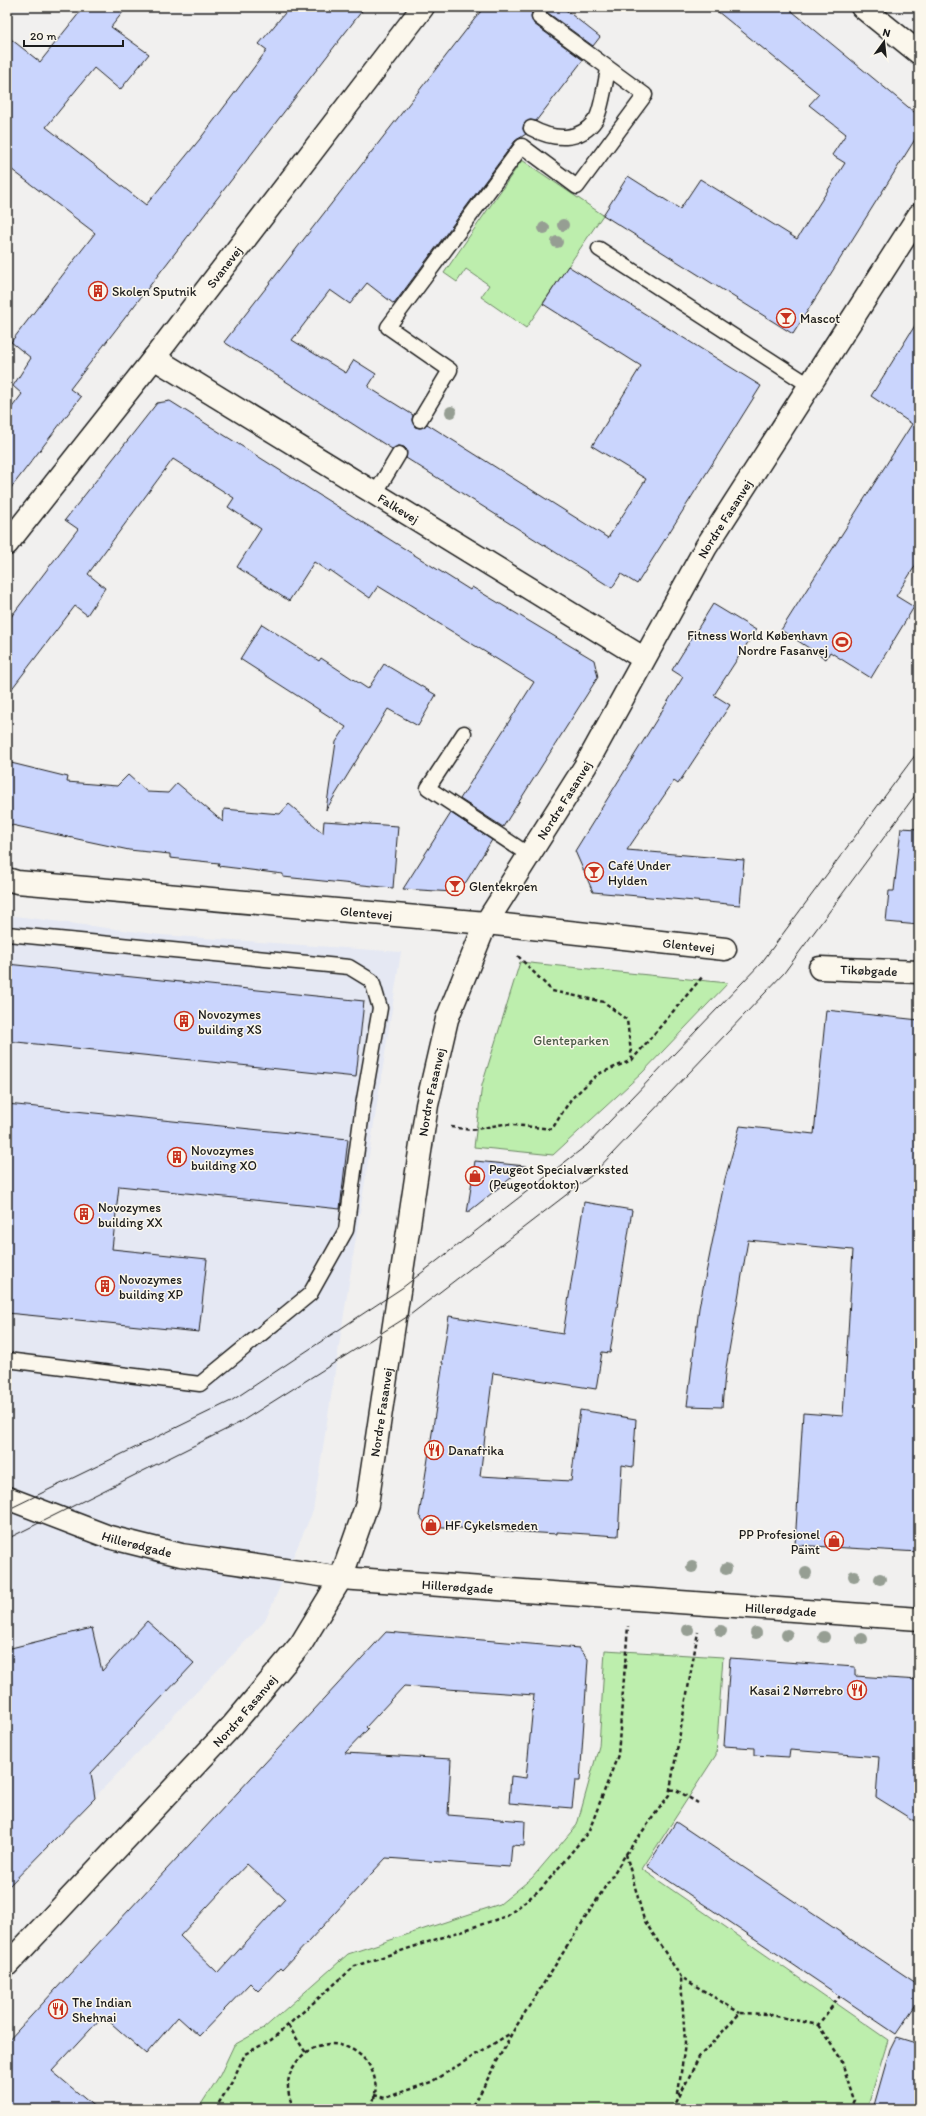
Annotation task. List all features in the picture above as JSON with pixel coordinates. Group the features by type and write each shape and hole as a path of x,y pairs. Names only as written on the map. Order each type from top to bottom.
{"street":[{"name":"Svanevej","path":"7,544 154,358 423,7"},
{"path":"862,7 919,53"},
{"name":"Nordre Fasanvej","path":"7,1965 232,1726 301,1644 341,1578 367,1504 424,1122 447,1019 486,923 586,765 643,658 706,547 919,215"},
{"name":"Falkevej","path":"154,358 643,658"},
{"name":"Glentevej","path":"7,879 17,882 486,923 725,949"},
{"name":"Tikøbgade","path":"820,968 919,972"},
{"name":"Hillerødgade","path":"7,1498 109,1537 181,1555 341,1578 919,1619"}],"lane":[{"path":"420,420 450,370 388,327 522,146 577,187 645,95 539,17"},
{"path":"531,128 544,135 562,138 583,133 596,118 608,69"},
{"path":"599,249 809,385"},
{"path":"375,494 400,454"},
{"path":"464,733 428,788 529,855"},
{"path":"7,934 350,967 372,981 380,1008 363,1105 346,1230 310,1294 200,1384 7,1360"}],"path":[{"path":"486,923 552,991 604,1002 627,1020 632,1060"},
{"path":"424,1122 471,1130 504,1124 552,1129 571,1100 598,1074 632,1060 725,949"},
{"path":"215,2109 232,2082 245,2054 271,2040 355,1966 506,1916 542,1888 589,1831 618,1755 630,1598"},
{"path":"467,2109 476,2101 512,2032 626,1854 669,1795 703,1603"},
{"path":"670,1789 678,1791 698,1803"},
{"path":"626,1854 644,1920 682,1977 740,2013 767,2014 818,2025 841,2059 854,2100 850,2109"},
{"path":"678,2097 685,2044 682,1977"},
{"path":"818,2025 840,1996"},
{"path":"673,2109 699,2057 740,2013"},
{"path":"288,2026 306,2052"},
{"path":"374,2096 386,2098 431,2082 512,2032"},
{"path":"294,2109 289,2098 287,2088 290,2072 299,2057 312,2048 327,2044 345,2046 359,2052 373,2072 376,2087 370,2109"}],"shaded area":[{"path":"7,915 161,935 401,952 313,1511 265,1621 7,1888"}],"green space":[{"path":"522,160 603,215 526,328 481,297 489,285 466,269 457,282 444,273"},
{"name":"Glenteparken","path":"520,962 728,983 642,1073 553,1155 474,1147 482,1085"},
{"path":"605,1650 723,1657 716,1755 642,1869 888,2040 867,2109 198,2109 220,2075 234,2045 263,2029 348,1954 500,1904 532,1878 577,1825 599,1746"}],"building":[{"path":"84,7 127,7 111,27 149,54 120,90 94,68 46,127 146,205 200,139 267,50 259,44 290,7 365,7 70,389 81,397 7,493 7,414 22,394 13,386 31,358 11,342 95,233 7,166 7,36 40,62"},
{"path":"484,7 562,7 600,37 593,46 544,10 540,9 532,12 531,16 534,24 583,60 536,121 530,120 524,124 523,129 526,134 515,141 394,304 367,283 350,304 330,290 292,340 346,373 354,360 376,374 368,387 413,415 412,420 415,427 420,428 427,424 608,538 646,479 592,446 641,366 543,304 568,266 761,386 637,584 621,574 612,588 406,458 407,450 404,447 399,446 392,449 224,342"},
{"path":"712,7 787,7 919,116 919,133 793,334 603,215 628,176 680,209 700,179 797,239 845,163 832,155 846,134 809,105 819,94"},
{"path":"919,319 919,560 896,596 914,607 871,678 830,652 826,659 781,630 912,424 871,396"},
{"path":"170,401 470,590 472,587 594,660 598,677 503,827 460,799 534,682 378,586 370,598 330,570 329,572 314,562 289,601 237,567 261,529 228,507 234,498 173,459 88,574 105,588 87,615 75,606 7,695 7,622 78,529 65,520 157,403"},
{"path":"713,604 756,630 714,695 730,705 678,784 674,781 627,850 744,860 740,905 593,892 575,851 683,677 672,670"},
{"path":"262,624 319,661 321,658 368,689 384,664 436,695 418,726 388,709 326,810 336,742 346,727 240,659"},
{"path":"7,762 68,777 67,782 117,786 128,775 147,792 168,793 177,783 223,822 224,809 280,814 289,804 323,833 324,821 398,826 393,888 283,877 283,874 218,866 219,863 170,858 170,854 129,850 7,824"},
{"path":"451,813 492,840 466,882 454,892 403,889"},
{"path":"901,828 919,829 919,925 886,922 889,891 894,891"},
{"name":"Novozymes building XS","path":"7,964 364,1001 356,1077 7,1041"},
{"path":"826,1010 919,1020 919,1552 795,1545 803,1413 843,1416 853,1250 748,1240 725,1374 722,1407 687,1406 699,1308 725,1179 740,1126 814,1134"},
{"path":"7,1104 348,1139 340,1209 119,1186 112,1249 207,1259 199,1332 7,1313"},
{"path":"475,1161 526,1166 467,1213"},
{"path":"584,1202 632,1210 610,1353 602,1352 596,1389 493,1373 480,1476 571,1481 580,1410 636,1419 633,1467 622,1465 618,1536 557,1532 557,1534 428,1526 419,1516 449,1316 563,1334"},
{"path":"147,1621 194,1663 91,1773 95,1798 7,1888 7,1649 92,1628 102,1671"},
{"path":"386,1632 579,1648 588,1659 580,1781 575,1781 572,1808 509,1803 511,1776 526,1778 534,1695 404,1686 366,1727 368,1729 345,1753 451,1759 448,1815 525,1821 524,1846 512,1845 510,1867 386,1858 282,1970 280,1968 258,1991 250,1983 199,2036 178,2017 146,2054 103,2016 52,2071 97,2109 7,2109 7,2042","holes":["247,1864 285,1899 218,1973 180,1936"]},
{"path":"730,1658 855,1667 855,1676 919,1680 919,1824 876,1797 879,1757 790,1750 789,1757 754,1755 754,1748 724,1746"},
{"path":"676,1822 919,1985 919,2000 896,2034 647,1866"},
{"path":"896,2037 919,2044 919,2109 873,2109 890,2049"}],"tram line":[{"path":"7,1510 231,1401 402,1288 587,1145 762,962 919,750"},
{"path":"7,1539 239,1423 410,1315 592,1175 784,973 919,790"}],"place":[{"name":"Skolen Sputnik","path":"98,291"},
{"name":"Mascot","path":"786,318"},
{"name":"Fitness World København Nordre Fasanvej","path":"842,642"},
{"name":"Café Under Hylden","path":"594,872"},
{"name":"Glentekroen","path":"455,886"},
{"name":"Novozymes building XS","path":"184,1021"},
{"name":"Novozymes building XO","path":"177,1157"},
{"name":"Peugeot Specialværksted (Peugeotdoktor)","path":"475,1176"},
{"name":"Novozymes building XX","path":"84,1214"},
{"name":"Novozymes building XP","path":"105,1286"},
{"name":"Danafrika","path":"434,1450"},
{"name":"HF Cykelsmeden","path":"431,1525"},
{"name":"PP Profesionel Paint","path":"834,1541"},
{"name":"Kasai 2 Nørrebro","path":"857,1690"},
{"name":"The Indian Shehnai","path":"58,2009"}]}
